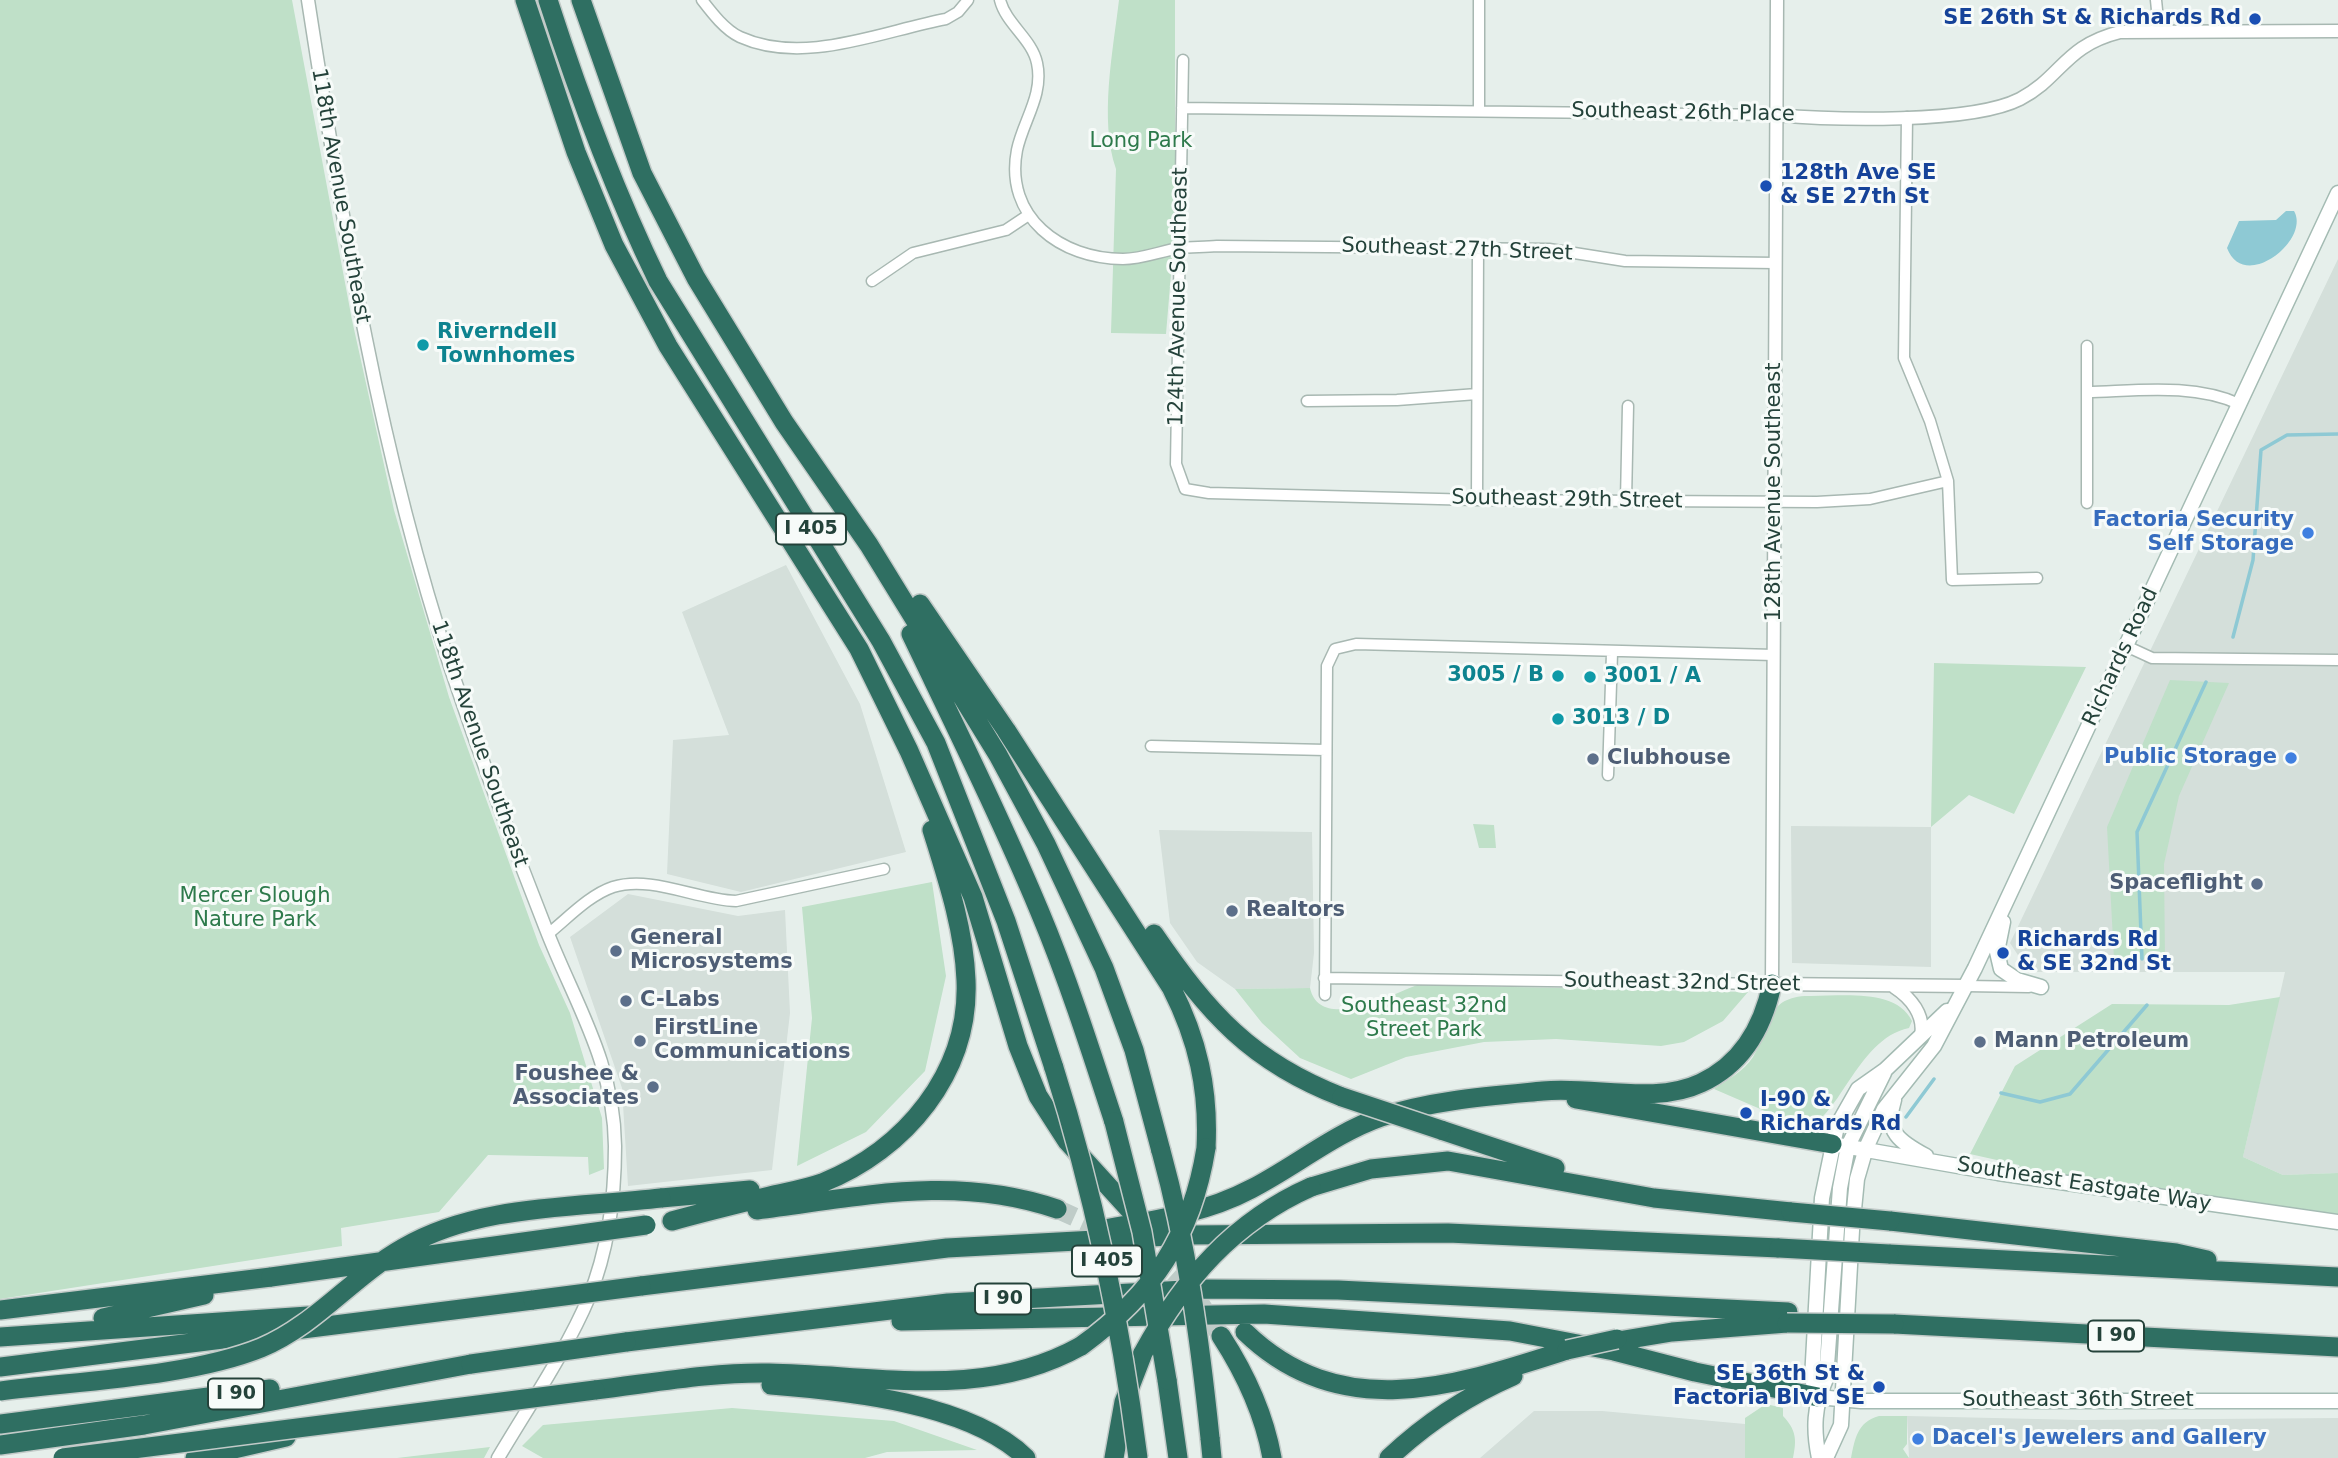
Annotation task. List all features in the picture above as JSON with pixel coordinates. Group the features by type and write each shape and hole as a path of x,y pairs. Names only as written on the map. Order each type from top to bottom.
{"highway":[{"path":"525,0 576,152 614,245 668,346 859,649 909,751 973,897 1018,1046 1038,1096 1067,1141 1129,1209"},
{"name":"I 405","path":"548,0 597,141 630,223 658,281 881,641 936,743 1006,921 1077,1140 1104,1250 1125,1361 1138,1458"},
{"name":"I 405","path":"581,0 642,173 696,278 784,422 869,545 998,755 1086,924 1134,1050 1181,1232 1203,1370 1212,1458"},
{"path":"63,1458 734,1373 970,1381 1025,1369 1082,1346 1129,1308 1157,1277 1187,1221 1202,1178 1206,1148 1204,1075 1187,1019 1156,961 1006,730 918,601 831,492"},
{"path":"869,545 989,795 1040,913 1089,1045 1114,1122 1142,1232 1178,1458"},
{"path":"1006,730 1204,1003 1258,1054 1286,1073 1342,1097 1546,1166 1706,1204"},
{"path":"0,1310 271,1277 646,1226 819,1184 854,1169 908,1128 934,1096 951,1063 964,1014 966,983 958,927 909,751"},
{"path":"1015,1244 1171,1217 1213,1205 1250,1190 1381,1117 1505,1095 1550,1090 1648,1093 1681,1090 1700,1084 1719,1073 1750,1043 1768,1004 1772,984"},
{"path":"1505,1095 1566,1098 1840,1145"},
{"path":"1114,1458 1125,1402 1143,1353 1170,1306 1206,1261 1267,1209 1311,1187 1371,1169 1448,1161 1706,1204 2176,1253 2253,1271"},
{"path":"0,1391 153,1372 235,1357 287,1335 384,1259 435,1232 498,1216 772,1188 854,1169"},
{"path":"672,1221 938,1188 999,1194 1056,1209"},
{"path":"0,1367 372,1318 899,1254 1015,1244 1188,1235 1448,1233 2338,1277"},
{"path":"27,1334 159,1306 271,1277"},
{"name":"I 90","path":"0,1423 948,1303 1203,1289 1394,1292 1788,1318 2338,1347"},
{"path":"698,1333 919,1319 1302,1315 1510,1331 1580,1343 1818,1398"},
{"path":"0,1337 322,1316 372,1318"},
{"path":"1245,1332 1274,1356 1299,1370 1322,1380 1366,1390 1437,1387 1617,1339 1788,1318"},
{"path":"1221,1336 1248,1383 1272,1458"},
{"path":"1389,1458 1418,1432 1466,1399 1568,1353"},
{"path":"0,1446 144,1425 471,1364"},
{"path":"637,1385 728,1384 803,1388 935,1410 976,1424 1026,1458"},
{"path":"195,1458 388,1415"}],"main road":[{"name":"Richards Road","path":"1826,1458 1841,1425 1852,1230 1857,1179 1866,1148 1884,1109 1934,1046 1966,986 2338,193"},
{"path":"2010,894 1997,952 2001,970 2017,980 2041,987"},
{"name":"Richards Road","path":"1818,1458 1814,1419 1818,1398 1812,1379 1822,1198 1840,1145 1842,1116 1858,1089 1885,1070 1954,1005"},
{"path":"1898,1091 1890,1116 1893,1129 1904,1143 1940,1163"},
{"name":"Southeast Eastgate Way","path":"1840,1145 1940,1163 2338,1222"},
{"name":"Southeast 36th Street","path":"1818,1398 2338,1401"}],"street":[{"name":"118th Avenue Southeast","path":"308,0 352,270 407,520 450,668 548,934 582,1006 605,1068 612,1101 614,1172 606,1242 589,1297 498,1458"},
{"path":"702,0 738,36 788,49 831,44 946,19 958,12 968,0"},
{"path":"872,281 913,253 1006,230 1027,216 1017,192 1015,163 1021,137 1036,98 1037,62 1005,14 1000,0"},
{"path":"1479,0 1479,110"},
{"name":"128th Avenue Southeast","path":"1772,984 1777,0"},
{"path":"2156,0 2159,30"},
{"name":"Southeast 26th Place","path":"1182,108 1907,117 1965,113 1999,107 2038,87 2076,50 2090,42 2120,33 2159,30 2338,31"},
{"name":"124th Avenue Southeast","path":"1183,60 1176,464 1185,489"},
{"path":"1907,117 1904,358 1934,430 1948,481 1952,580 2037,578"},
{"name":"Southeast 27th Street","path":"1027,216 1051,238 1105,257 1136,258 1180,248 1478,247 1558,249 1625,261 1776,263"},
{"path":"1477,500 1478,247"},
{"path":"2087,346 2087,503"},
{"path":"2087,392 2207,392 2239,404"},
{"path":"1307,401 1397,400 1477,394"},
{"path":"1626,500 1628,405"},
{"name":"Southeast 29th Street","path":"1185,489 1209,493 1477,500 1775,502 1870,499 1948,481"},
{"path":"1325,995 1327,666 1335,649 1356,644 1527,647 1612,653 1774,655"},
{"path":"2126,646 2152,658 2338,660"},
{"path":"1608,775 1612,653"},
{"path":"1151,746 1326,750"},
{"path":"548,934 601,893 625,885 652,886 719,901 736,901 884,869"},
{"name":"Southeast 32nd Street","path":"1324,978 2041,987"},
{"path":"1893,987 1908,997 1921,1018 1920,1037"}],"shaded area":[{"path":"2338,259 2338,1173 2283,1175 2243,1157 2285,972 2029,972 2010,943"},
{"path":"786,565 860,704 906,852 741,892 667,874 673,740 729,735 682,612"},
{"path":"1791,826 1931,827 1931,967 1792,963"},
{"path":"1159,830 1312,832 1314,953 1310,988 1235,989 1197,962 1170,923"},
{"path":"628,894 738,916 785,910 790,1013 772,1170 628,1186 622,1088 570,937"},
{"path":"1534,1411 1602,1411 1745,1424 1745,1458 1480,1458"},
{"path":"1907,1416 2080,1420 2338,1418 2338,1458 1909,1458"}],"green space":[{"name":"Mercer Slough Nature Park","path":"0,0 292,0 352,320 394,510 449,697 539,945 570,1013 602,1118 604,1169 589,1175 588,1157 488,1155 439,1212 341,1228 342,1246 0,1299"},
{"name":"Long Park","path":"1119,0 1175,0 1175,226 1166,334 1111,333 1116,169 1108,129 1108,107"},
{"path":"1934,663 2086,667 2014,814 1969,795 1931,827"},
{"path":"2170,680 2229,683 2179,796 2164,864 2165,959 2114,959 2107,827"},
{"path":"1473,824 1494,825 1496,848 1479,848"},
{"path":"932,882 946,976 925,1071 866,1132 797,1166 812,1018 802,907"},
{"name":"Southeast 32nd Street Park","path":"1417,985 1748,992 1723,1021 1684,1042 1661,1046 1556,1039 1484,1042 1406,1057 1351,1079 1300,1058 1262,1023 1235,989 1310,988 1316,1001 1327,1008 1341,1009 1373,1002"},
{"path":"1849,995 1880,998 1904,1010 1912,1021 1909,1028 1890,1035 1875,1048 1826,1113 1815,1123 1802,1127 1714,1089 1745,1067 1753,1057 1776,1009 1792,998"},
{"path":"2280,997 2243,1157 2283,1175 2338,1173 2338,1214 2020,1168 2019,1165 1970,1154 2015,1066 2112,1004 2229,1005"},
{"path":"1766,1404 1783,1408 1783,1416 1794,1435 1793,1458 1745,1458 1745,1418"},
{"path":"732,1408 894,1421 977,1450 887,1452 865,1458 543,1458 522,1446 543,1425"},
{"path":"1879,1416 1907,1416 1907,1444 1903,1449 1909,1458 1851,1458 1862,1427"},
{"path":"490,1447 484,1458 397,1458"}],"water":[{"path":"2286,211 2294,211 2297,223 2285,247 2260,264 2247,265 2235,261 2227,248 2239,221 2276,220"}],"waterway":[{"path":"2233,637 2253,560 2261,450 2287,435 2338,434"},
{"path":"2142,959 2137,832 2206,682"},
{"path":"2001,1093 2040,1102 2070,1094 2147,1005"},
{"path":"1906,1117 1934,1079"}],"tunnel":[{"path":"1057,1209 1108,1232"},
{"path":"1148,1258 1201,1305 1221,1336"}],"place":[{"name":"SE 26th St & Richards Rd","path":"2255,19"},
{"name":"128th Ave SE & SE 27th St","path":"1766,186"},
{"name":"Riverndell Townhomes","path":"423,345"},
{"name":"Factoria Security Self Storage","path":"2308,533"},
{"name":"3005 / B","path":"1558,676"},
{"name":"3001 / A","path":"1590,677"},
{"name":"3013 / D","path":"1558,719"},
{"name":"Public Storage","path":"2291,758"},
{"name":"Clubhouse","path":"1593,759"},
{"name":"Spaceflight","path":"2257,884"},
{"name":"Realtors","path":"1232,911"},
{"name":"General Microsystems","path":"616,951"},
{"name":"Richards Rd & SE 32nd St","path":"2003,953"},
{"name":"C-Labs","path":"626,1001"},
{"name":"FirstLine Communications","path":"640,1041"},
{"name":"Mann Petroleum","path":"1980,1042"},
{"name":"Foushee & Associates","path":"653,1087"},
{"name":"I-90 & Richards Rd","path":"1746,1113"},
{"name":"SE 36th St & Factoria Blvd SE","path":"1879,1387"},
{"name":"Dacel's Jewelers and Gallery","path":"1918,1439"}]}
